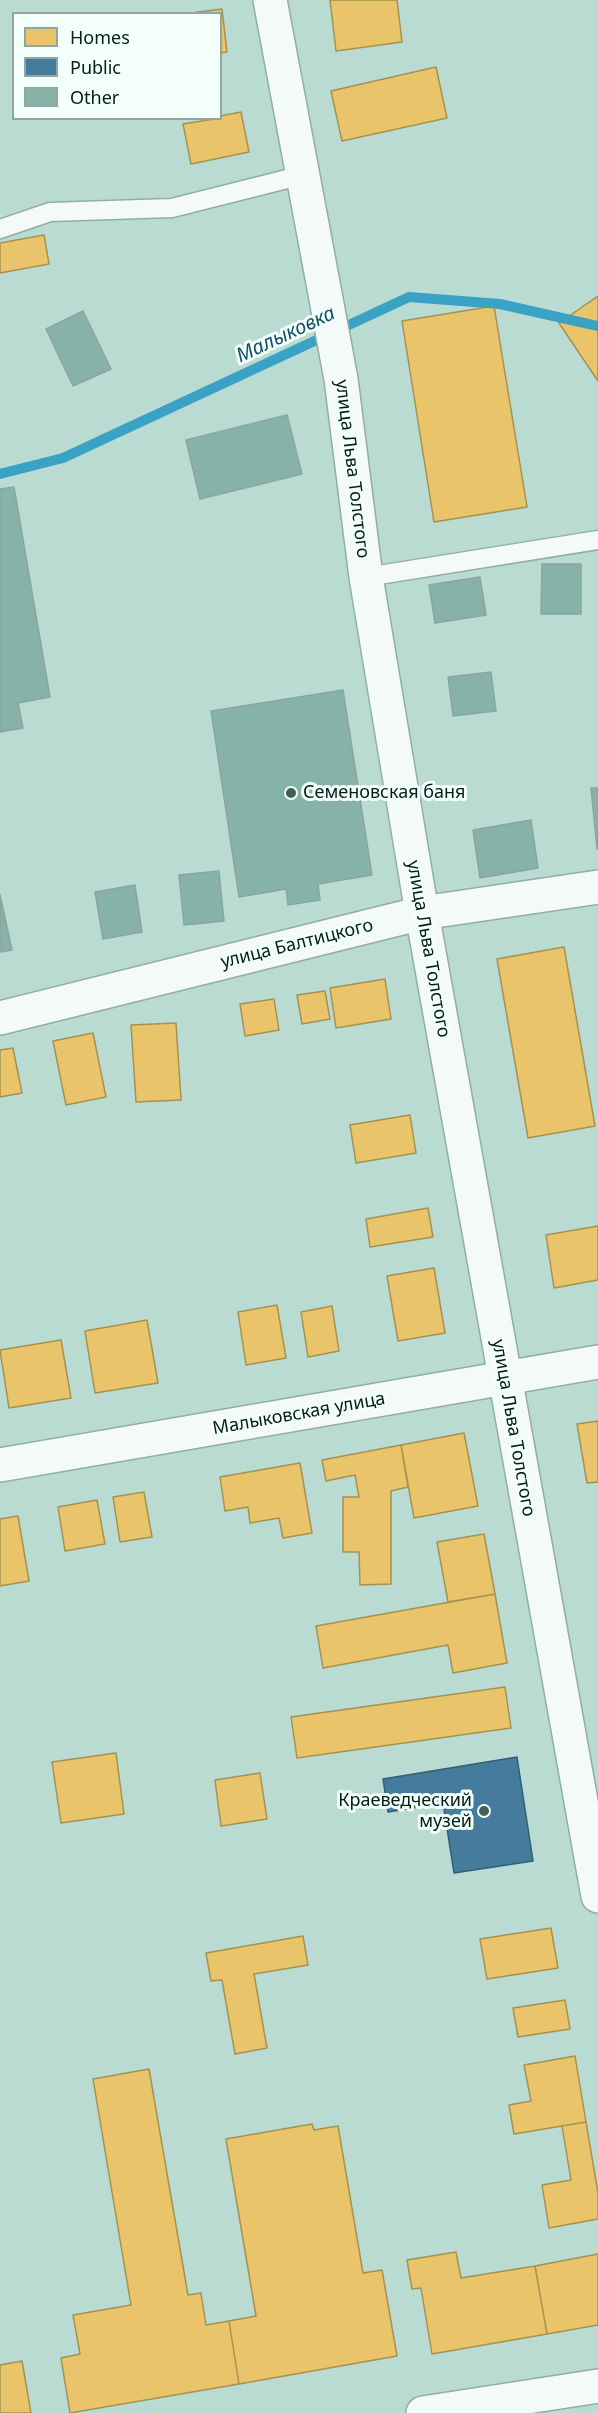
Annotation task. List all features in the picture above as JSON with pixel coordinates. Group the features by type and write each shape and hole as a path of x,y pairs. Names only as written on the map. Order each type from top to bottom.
{"street":[{"name":"улица Льва Толстого","path":"270,0 341,379 366,577 422,913 598,1896"},
{"name":"улица Балтицкого","path":"0,1018 422,913 598,887"},
{"name":"Малыковская улица","path":"0,1465 598,1362"},
{"path":"423,2413 598,2386"}],"lane":[{"path":"0,229 51,212 172,208 303,175"},
{"path":"366,577 598,540"}],"building: Homes":[{"path":"330,0 397,0 402,42 336,51"},
{"path":"222,9 227,52 222,53 222,12 199,12"},
{"path":"436,67 447,118 342,141 331,91"},
{"path":"241,112 249,152 191,164 183,124 222,120 222,116"},
{"path":"44,235 49,264 0,273 0,243"},
{"path":"598,296 598,381 559,323"},
{"path":"494,306 527,507 434,522 402,321"},
{"path":"564,947 595,1126 528,1138 497,959"},
{"path":"385,979 391,1019 336,1028 330,988"},
{"path":"325,991 330,1019 302,1024 297,995"},
{"path":"274,999 279,1030 245,1036 240,1004"},
{"path":"176,1023 181,1100 136,1102 131,1025"},
{"path":"93,1033 106,1097 66,1105 53,1041"},
{"path":"13,1048 22,1093 0,1097 0,1050"},
{"path":"410,1115 416,1153 356,1163 350,1125"},
{"path":"428,1208 433,1237 370,1247 366,1219"},
{"path":"598,1226 598,1280 554,1288 546,1235"},
{"path":"434,1268 445,1333 398,1341 387,1276"},
{"path":"277,1305 286,1358 246,1365 238,1312"},
{"path":"332,1306 339,1351 308,1357 301,1312"},
{"path":"147,1320 158,1383 95,1393 85,1331"},
{"path":"61,1340 71,1398 9,1408 0,1350"},
{"path":"598,1421 598,1482 587,1483 577,1424"},
{"path":"464,1433 478,1506 414,1518 401,1445"},
{"path":"401,1445 408,1487 391,1491 391,1584 360,1585 359,1552 343,1552 343,1497 359,1497 355,1475 326,1481 322,1460"},
{"path":"300,1463 312,1533 283,1538 279,1518 250,1523 248,1507 225,1511 220,1477"},
{"path":"144,1492 152,1537 120,1542 113,1497"},
{"path":"97,1500 105,1544 65,1551 58,1507"},
{"path":"18,1516 29,1581 0,1586 0,1519"},
{"path":"484,1534 495,1594 448,1602 437,1542"},
{"path":"495,1594 507,1663 453,1673 448,1645 323,1668 316,1626"},
{"path":"505,1687 511,1728 297,1758 291,1717"},
{"path":"116,1753 124,1814 61,1823 52,1762"},
{"path":"260,1773 267,1819 221,1826 215,1780"},
{"path":"551,1928 558,1968 487,1979 480,1939"},
{"path":"303,1936 308,1965 254,1974 267,2048 235,2054 222,1980 211,1981 206,1953"},
{"path":"565,2000 570,2029 518,2037 513,2008"},
{"path":"575,2056 586,2122 514,2134 509,2105 531,2101 524,2065"},
{"path":"149,2069 188,2295 201,2293 206,2325 229,2321 239,2384 70,2413 61,2358 80,2354 73,2315 131,2305 93,2079"},
{"path":"586,2122 598,2193 598,2219 549,2228 542,2185 571,2180 562,2126"},
{"path":"312,2124 314,2130 338,2126 363,2273 382,2270 397,2356 239,2384 229,2321 256,2316 226,2139"},
{"path":"456,2252 461,2278 535,2266 547,2334 432,2354 421,2288 412,2289 407,2260"},
{"path":"598,2254 598,2325 547,2334 535,2266"},
{"path":"22,2361 31,2413 0,2413 0,2365"}],"building: Public":[{"path":"517,1757 533,1861 454,1873 443,1803 388,1812 383,1779"}],"building: Other":[{"path":"83,311 111,369 73,386 46,329"},
{"path":"287,415 302,474 200,499 186,440"},
{"path":"14,487 50,697 18,703 23,728 0,732 0,489"},
{"path":"542,564 581,564 581,614 541,614"},
{"path":"480,577 486,615 435,623 429,585"},
{"path":"491,672 496,711 453,716 448,677"},
{"name":"Семеновская баня","path":"343,690 372,875 318,884 320,900 288,905 286,889 239,897 211,711"},
{"path":"591,788 598,788 598,849 597,849"},
{"path":"531,820 538,868 480,878 473,830"},
{"path":"219,871 224,921 184,925 179,875"},
{"path":"135,885 142,932 103,939 95,892"},
{"path":"0,895 12,950 0,952"}],"waterway":[{"name":"Малыковка","path":"0,474 63,458 409,297 500,304 598,326"}],"place":[{"name":"Семеновская баня","path":"291,793"},
{"name":"Краеведческий музей","path":"484,1811"}]}
